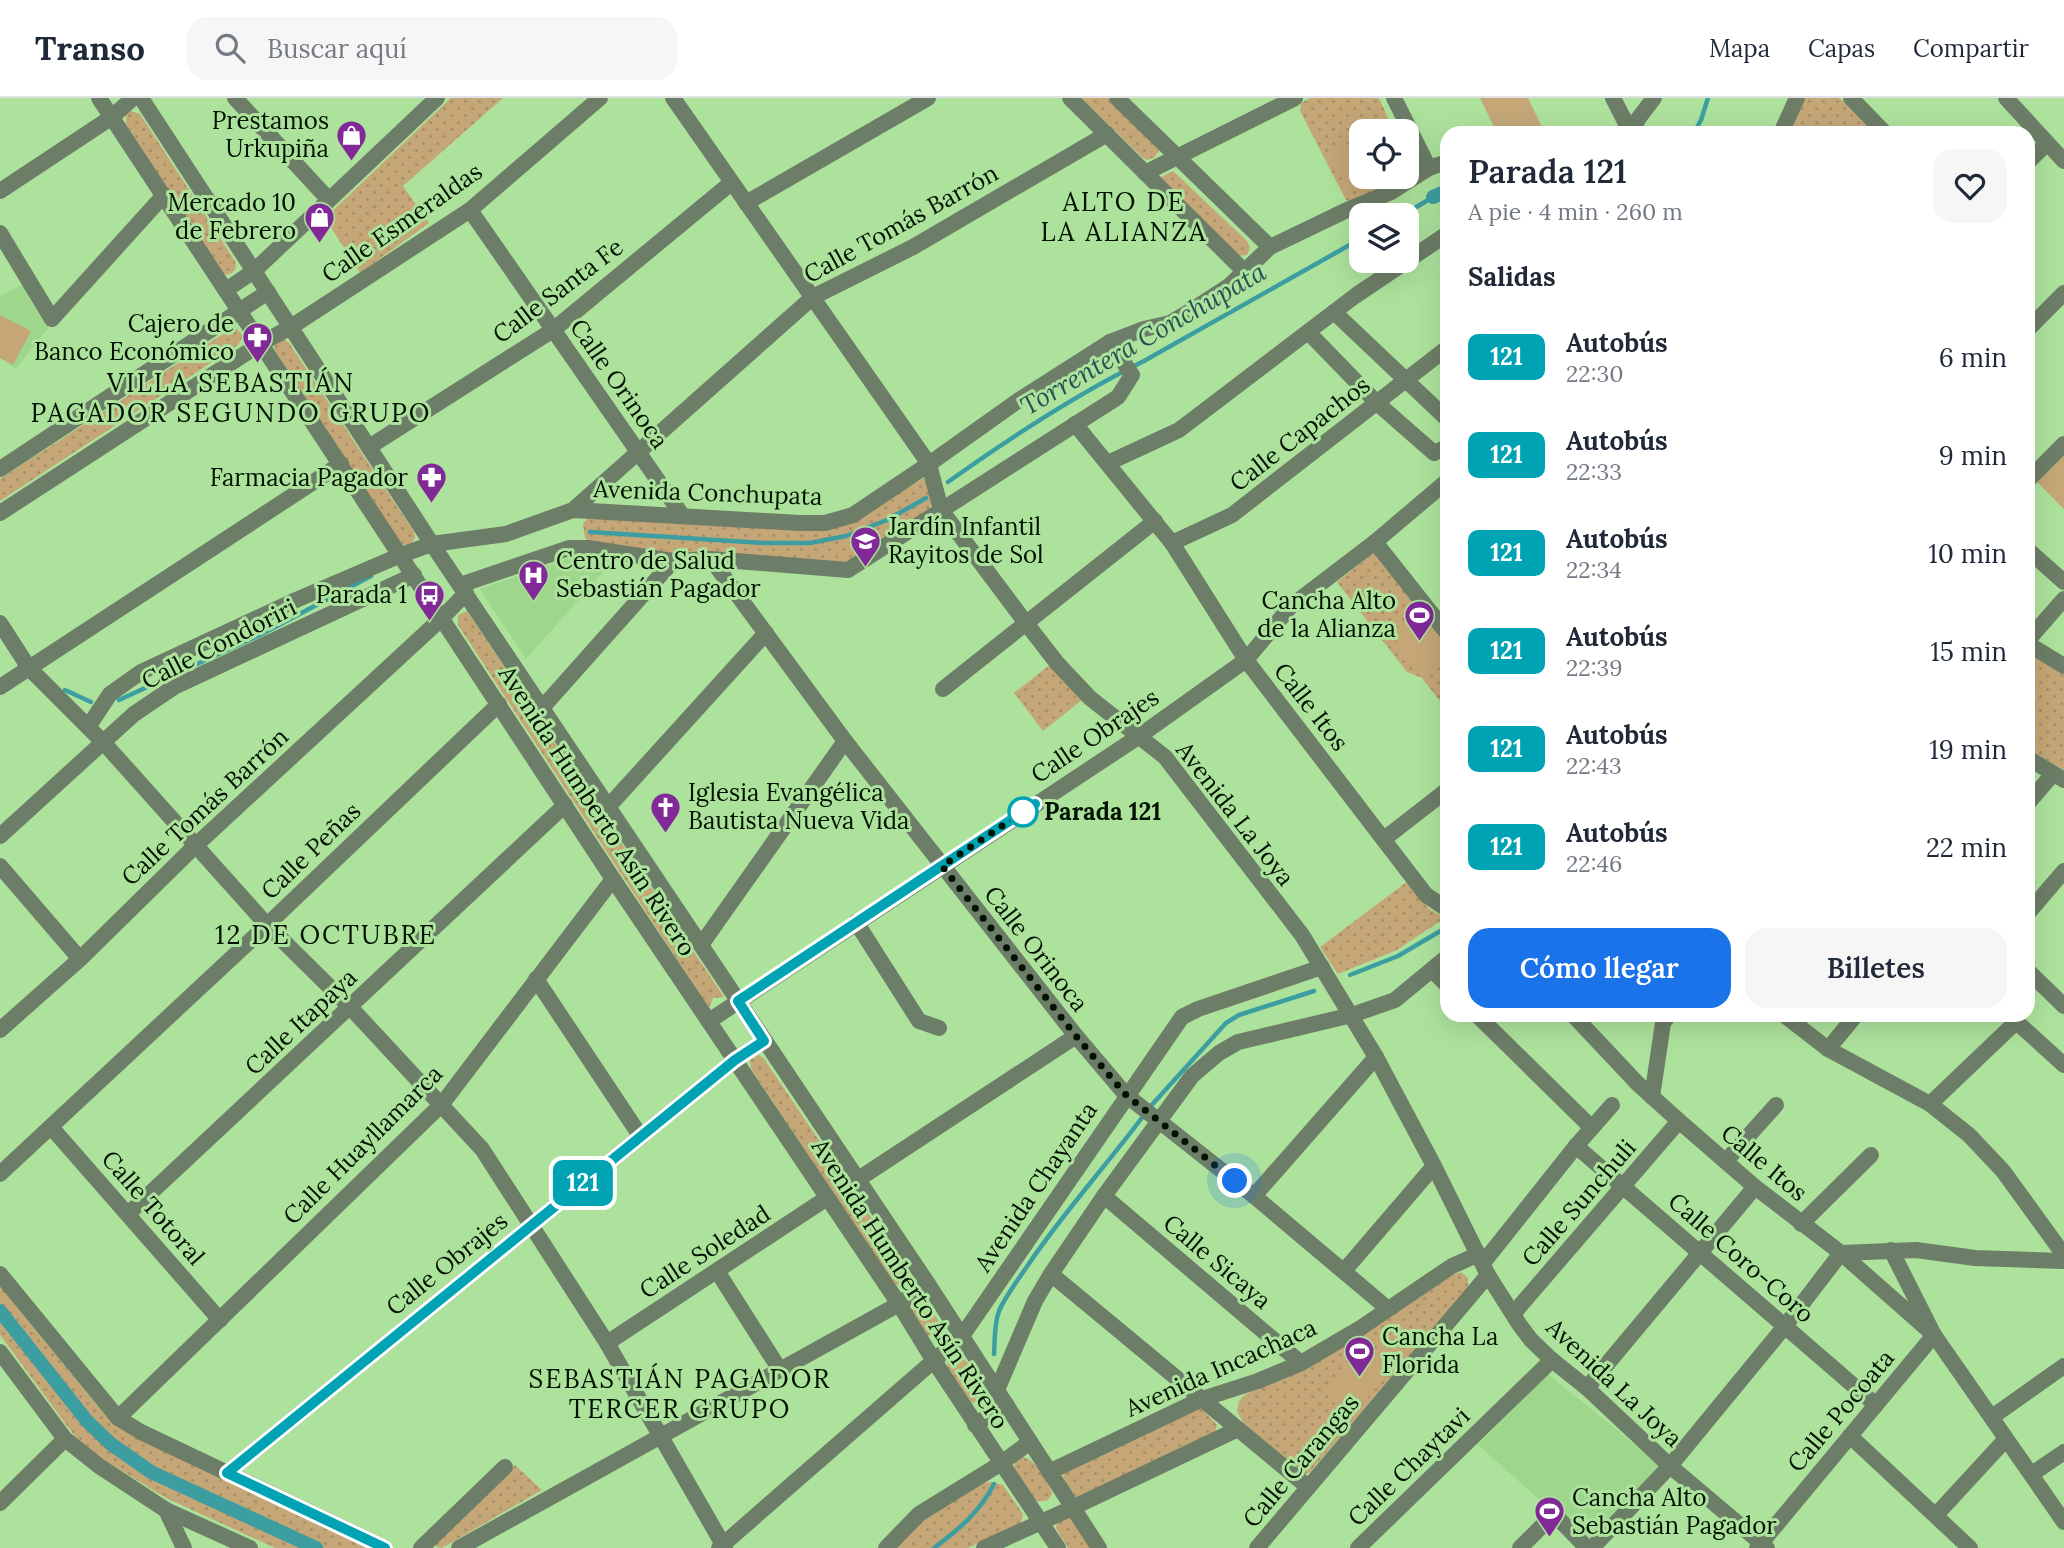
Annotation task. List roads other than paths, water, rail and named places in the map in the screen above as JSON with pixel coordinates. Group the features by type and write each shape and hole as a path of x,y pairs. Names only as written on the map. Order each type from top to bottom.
{"street":[{"name":"Avenida Humberto Asín Rivero","path":"99,98 613,879 1058,1548"},
{"path":"0,191 112,117 134,98"},
{"name":"Avenida Humberto Asín Rivero","path":"141,98 432,544 928,1284 1099,1548"},
{"path":"226,290 254,271 437,98"},
{"name":"Calle Esmeraldas","path":"0,513 470,210 600,98"},
{"name":"Avenida La Joya","path":"673,98 929,464 941,510 1057,663 1090,698 1165,757 1302,935 1376,1057 1483,1264 1531,1340 1762,1546"},
{"path":"746,203 928,98"},
{"path":"1070,98 1244,271"},
{"path":"1118,98 1270,247"},
{"path":"1145,173 1295,98"},
{"path":"1394,98 1429,167"},
{"path":"1613,98 1628,126"},
{"path":"1635,126 1654,98"},
{"path":"1785,126 1797,98"},
{"path":"1851,98 1878,126"},
{"path":"2006,98 2032,126"},
{"path":"246,102 329,200"},
{"path":"2035,130 2064,161"},
{"name":"Calle Tomás Barrón","path":"573,510 813,297 913,247 1010,188 1107,134"},
{"path":"2035,155 2047,143"},
{"name":"Avenida Conchupata","path":"88,727 110,694 141,672 401,555 432,544 506,534 573,510 825,523 853,515 1018,400 1115,349 1144,329 1170,323 1229,286 1270,247 1391,192 1429,167 1440,164"},
{"name":"Calle Santa Fe","path":"369,447 553,330 731,183"},
{"path":"0,233 52,319 164,195"},
{"name":"Calle Orinoca","path":"470,210 682,515"},
{"path":"1108,463 1179,430 1334,312 1440,239"},
{"path":"0,469 268,292"},
{"path":"2035,322 2064,293"},
{"path":"1334,312 1440,412"},
{"path":"1308,332 1377,403 1440,449"},
{"path":"442,618 463,589 569,548 588,548 673,561 711,559 848,569 1118,397 1132,375 1115,349"},
{"name":"Calle Capachos","path":"1172,543 1232,515 1440,353"},
{"name":"Calle Itos","path":"1075,424 1172,543 1246,660 1426,895 1440,903"},
{"path":"2035,473 2064,444"},
{"path":"0,687 341,464"},
{"name":"Calle Obrajes","path":"709,1021 1138,737 1246,660 1291,606 1375,542 1440,487"},
{"path":"943,689 1155,521"},
{"path":"1375,542 1440,623"},
{"path":"2035,556 2064,582"},
{"name":"Calle Orinoca","path":"711,559 845,741 1076,1036 1126,1095 1254,1196 1387,1308"},
{"path":"542,708 673,561"},
{"name":"Calle Condoriri","path":"0,836 134,714 174,687 414,575"},
{"path":"2035,634 2064,599"},
{"name":"Calle Tomás Barrón","path":"0,1031 442,618"},
{"path":"0,623 29,668 103,743 267,925 350,1007 482,1149 607,1343 722,1547"},
{"path":"608,807 766,634"},
{"path":"2035,647 2064,666"},
{"name":"Calle Peñas","path":"0,1174 499,704"},
{"path":"701,945 845,741"},
{"path":"2035,762 2058,777 2035,797"},
{"path":"1384,839 1440,795"},
{"name":"Calle Itapaya","path":"128,1214 565,805"},
{"path":"0,866 80,959"},
{"path":"2035,905 2064,871"},
{"name":"Calle Huayllamarca","path":"118,1418 442,1104 613,879"},
{"path":"856,922 919,1021 939,1028"},
{"path":"997,1390 1035,1301 1051,1274 1192,1076 1219,1053 1238,1042 1352,1015 1395,1000 1440,964"},
{"name":"Avenida Chayanta","path":"722,1547 962,1336 1182,1017 1198,1009 1322,967"},
{"path":"1433,971 1440,978"},
{"path":"2035,978 2064,1006"},
{"path":"536,979 641,1137"},
{"path":"1484,1022 1592,1128"},
{"name":"Calle Itos","path":"1580,1022 1679,1121 1755,1187 1840,1253 1934,1335"},
{"path":"1652,1097 1663,1022"},
{"path":"1793,1022 1828,1049 1930,1104 1969,1135 2003,1171 2064,1255"},
{"path":"1828,1049 1850,1022"},
{"path":"1930,1104 2008,1022"},
{"path":"2016,1022 2064,1065"},
{"path":"856,1180 1076,1036"},
{"name":"Calle Obrajes","path":"227,1473 735,1060 764,1041"},
{"path":"1254,1196 1376,1057"},
{"name":"Avenida Incachaca","path":"1049,1472 1202,1399 1258,1381 1301,1363 1359,1329 1452,1266 1483,1264 1576,1146 1612,1105"},
{"path":"1727,1161 1776,1105"},
{"name":"Calle Sunchuli","path":"1513,1314 1679,1121"},
{"name":"Calle Totoral","path":"51,1127 220,1320"},
{"name":"Calle Coro-Coro","path":"1576,1146 1876,1405"},
{"path":"1801,1224 1871,1155"},
{"path":"1344,1271 1434,1166"},
{"path":"1587,1388 1755,1187"},
{"name":"Calle Sicaya","path":"1104,1196 1301,1363"},
{"name":"Calle Soledad","path":"607,1343 827,1198"},
{"name":"Calle Itos","path":"1891,1250 1934,1335 2064,1522"},
{"path":"1520,1548 1554,1514 1589,1548 1670,1466 1785,1326 1840,1253 1916,1250 1975,1258 2064,1261"},
{"name":"Calle Carangas","path":"1257,1548 1483,1264"},
{"path":"717,1270 780,1370"},
{"path":"0,1274 118,1418 141,1432 385,1548"},
{"path":"1051,1274 1308,1487"},
{"path":"459,1548 898,1304 928,1284"},
{"name":"Calle Pocoata","path":"1762,1546 1934,1335"},
{"path":"2,1359 65,1439 99,1466 166,1510 250,1548"},
{"name":"Calle Chaytavi","path":"1358,1548 1552,1360"},
{"path":"1992,1417 2064,1366"},
{"path":"975,1424 1006,1404"},
{"path":"984,1548 1238,1429"},
{"path":"1850,1436 1936,1515 1964,1546"},
{"path":"1936,1515 2006,1438"},
{"path":"0,1503 65,1439"},
{"path":"886,1548 919,1514 1000,1464 1030,1442"},
{"path":"2032,1474 2064,1452"},
{"path":"421,1548 505,1467"},
{"path":"166,1510 184,1548"}],"waterway":[{"path":"1698,126 1708,98"},
{"path":"1433,197 1440,194"},
{"name":"Torrentera Conchupata","path":"1419,205 1433,197"},
{"name":"Torrentera Conchupata","path":"948,482 1068,402 1349,245"},
{"name":"Torrentera Conchupata","path":"590,532 763,543 810,543 846,536 887,520 926,498"},
{"name":"Torrentera Conchupata","path":"119,700 262,634 371,576"},
{"name":"Torrentera Conchupata","path":"65,690 91,702"},
{"path":"1350,975 1398,956 1440,931"},
{"path":"1149,1108 1226,1023 1239,1015 1314,991"},
{"path":"994,1354 997,1316 1009,1293 1041,1246 1144,1115"},
{"path":"0,1311 87,1421 111,1444 151,1472 316,1548"},
{"path":"934,1548 968,1520 994,1484"}],"place":[{"name":"Prestamos Urkupiña","path":"352,162"},
{"name":"Mercado 10 de Febrero","path":"319,244"},
{"name":"Cajero de Banco Económico","path":"257,365"},
{"name":"Farmacia Pagador","path":"431,505"},
{"name":"Jardín Infantil Rayitos de Sol","path":"865,568"},
{"name":"Centro de Salud Sebastián Pagador","path":"533,602"},
{"name":"Parada 1","path":"430,622"},
{"name":"Cancha Alto de la Alianza","path":"1419,642"},
{"name":"Parada 121","path":"1023,812"},
{"name":"Iglesia Evangélica Bautista Nueva Vida","path":"665,834"},
{"name":"Cancha La Florida","path":"1359,1378"},
{"name":"Cancha Alto Sebastián Pagador","path":"1549,1539"}],"district":[{"name":"ALTO DE LA ALIANZA","path":"1124,217"},
{"name":"VILLA SEBASTIÁN PAGADOR SEGUNDO GRUPO","path":"231,398"},
{"name":"12 DE OCTUBRE","path":"326,935"},
{"name":"SEBASTIÁN PAGADOR TERCER GRUPO","path":"680,1394"}]}
